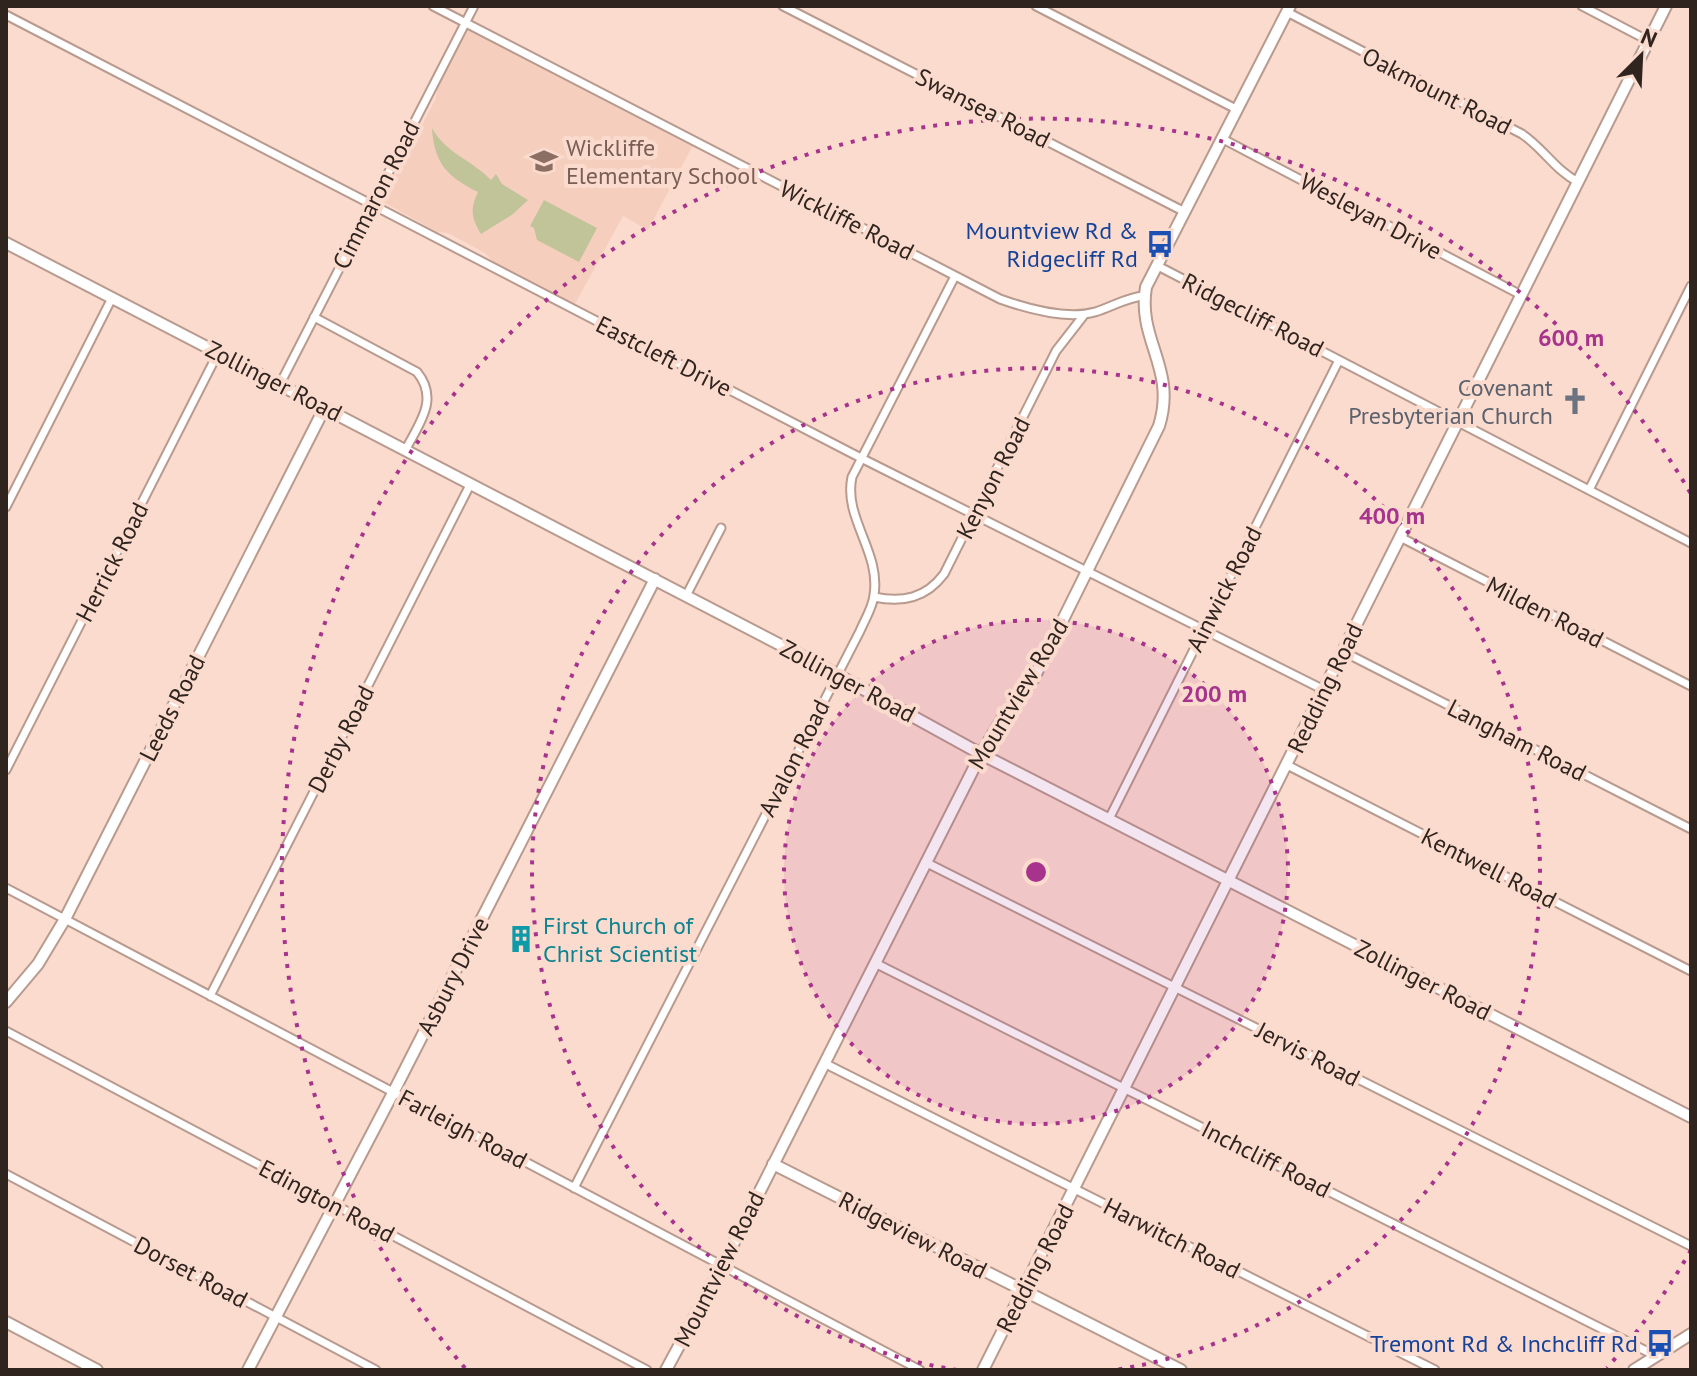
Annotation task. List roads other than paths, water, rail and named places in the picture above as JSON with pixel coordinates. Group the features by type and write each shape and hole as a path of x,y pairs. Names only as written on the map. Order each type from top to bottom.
{"street":[{"name":"Wickliffe Road","path":"433,6 955,276 1015,304 1084,315 1144,296"},
{"name":"Cimmaron Road","path":"280,384 474,6"},
{"name":"Swansea Road","path":"783,6 1183,211"},
{"path":"1036,6 1236,109"},
{"path":"1582,6 1649,41"},
{"name":"Redding Road","path":"983,1370 1666,6"},
{"name":"Mountview Road","path":"666,1370 722,1266 981,754 1002,719 1034,678 1162,416 1165,390 1148,330 1144,296 1183,211 1289,8"},
{"name":"Oakmount Road","path":"1289,8 1522,134 1554,165 1578,182"},
{"name":"Eastcleft Drive","path":"6,15 861,458 1324,690"},
{"name":"Wesleyan Drive","path":"1221,138 1521,295"},
{"name":"Zollinger Road","path":"6,243 655,579 981,754 1691,1117"},
{"name":"Ridgecliff Road","path":"1156,265 1691,543"},
{"name":"Avalon Road","path":"574,1188 874,597 872,559 850,496 852,477 955,276"},
{"path":"1589,490 1691,286"},
{"path":"6,507 112,298"},
{"name":"Kenyon Road","path":"874,597 901,600 927,591 944,574 1056,351 1084,315"},
{"path":"314,317 417,372 425,382 429,395 406,449"},
{"name":"Herrick Road","path":"6,770 218,353"},
{"name":"Ainwick Road","path":"1109,819 1339,360"},
{"name":"Leeds Road","path":"6,1002 38,964 65,919 325,407"},
{"name":"Derby Road","path":"210,996 471,483"},
{"path":"686,596 721,528"},
{"name":"Milden Road","path":"1400,537 1691,686"},
{"name":"Asbury Drive","path":"248,1370 655,579"},
{"name":"Langham Road","path":"1344,652 1691,829"},
{"name":"Kentwell Road","path":"1287,765 1691,971"},
{"name":"Jervis Road","path":"925,862 1691,1246"},
{"name":"Farleigh Road","path":"6,888 920,1370"},
{"name":"Inchcliff Road","path":"875,963 1656,1356"},
{"name":"Edington Road","path":"6,1031 647,1370"},
{"name":"Harwitch Road","path":"824,1063 1435,1370"},
{"name":"Ridgeview Road","path":"773,1164 1181,1370"},
{"name":"Dorset Road","path":"6,1174 376,1370"},
{"path":"6,1322 97,1370"},
{"path":"1634,1370 1689,1339"}],"place":[{"name":"Wickliffe Elementary School","path":"544,161"},
{"name":"Mountview Rd & Ridgecliff Rd","path":"1160,244"},
{"name":"Covenant Presbyterian Church","path":"1575,401"},
{"name":"First Church of Christ Scientist","path":"521,939"},
{"name":"Tremont Rd & Inchcliff Rd","path":"1660,1343"}]}
